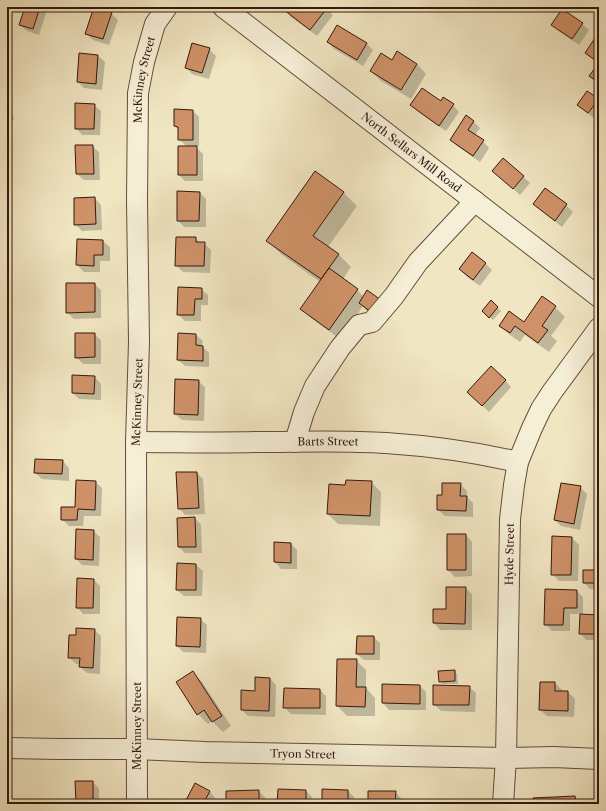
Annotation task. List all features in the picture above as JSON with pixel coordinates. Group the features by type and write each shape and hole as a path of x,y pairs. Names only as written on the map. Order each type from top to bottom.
{"street":[{"name":"McKinney Street","path":"137,804 136,442 139,342 137,201 138,93 144,62 155,24 167,7"},
{"name":"North Sellars Mill Road","path":"224,7 599,297"},
{"path":"295,442 304,412 315,386 340,348 359,325 372,322 418,262 475,201"},
{"name":"Hyde Street","path":"503,804 506,758 510,519 518,462 532,428 545,403 599,328"},
{"name":"Barts Street","path":"136,442 385,442 488,455 518,462"},
{"name":"Tryon Street","path":"7,748 136,749 213,752 599,759"}],"building":[{"path":"25,7 40,7 33,29 19,25"},
{"path":"94,7 112,12 103,39 85,34"},
{"path":"286,7 313,7 315,9 316,7 327,8 310,30 284,10"},
{"path":"562,9 583,23 572,39 551,25"},
{"path":"337,25 367,43 357,60 327,42"},
{"path":"597,35 599,36 599,63 585,53"},
{"path":"192,43 210,48 202,73 185,68"},
{"path":"397,51 417,64 401,90 370,71 381,53 392,60"},
{"path":"79,53 98,55 96,84 77,82"},
{"path":"599,63 599,83 589,76"},
{"path":"422,88 441,101 443,97 454,104 439,126 410,105"},
{"path":"587,91 599,99 588,113 577,105"},
{"path":"75,103 95,104 94,129 75,129"},
{"path":"174,109 193,110 193,140 178,140 178,127 174,126"},
{"path":"466,115 474,121 468,130 484,140 473,156 450,140"},
{"path":"75,145 93,145 94,174 76,174"},
{"path":"178,146 197,146 197,175 178,175"},
{"path":"503,158 524,176 513,189 492,171"},
{"path":"315,171 344,192 313,236 339,254 321,279 266,241"},
{"path":"545,188 567,204 555,221 533,204"},
{"path":"177,191 200,192 199,221 177,221"},
{"path":"95,197 96,224 74,225 74,198"},
{"path":"176,237 196,237 196,242 205,242 204,266 175,266"},
{"path":"77,239 103,240 103,255 94,255 94,266 76,265"},
{"path":"472,252 486,263 473,280 459,269"},
{"path":"329,268 358,289 329,330 300,309"},
{"path":"66,283 95,283 95,312 66,313"},
{"path":"178,287 202,288 202,299 195,299 194,315 177,315"},
{"path":"367,290 381,300 372,313 359,303"},
{"path":"542,296 556,306 542,326 548,330 538,343 515,326 510,333 499,326 509,311 524,322"},
{"path":"491,300 498,307 489,318 482,311"},
{"path":"75,333 95,333 95,357 75,358"},
{"path":"178,333 196,334 196,345 203,346 203,361 177,360"},
{"path":"491,366 506,380 482,406 467,392"},
{"path":"72,375 95,376 94,394 72,393"},
{"path":"175,379 199,380 198,415 174,414"},
{"path":"35,459 63,460 62,474 34,473"},
{"path":"176,472 197,472 199,508 178,509"},
{"path":"76,480 96,481 95,510 78,509 77,520 61,520 61,507 75,507"},
{"path":"346,480 372,481 370,516 327,514 329,484 345,485"},
{"path":"442,483 461,483 460,496 467,496 466,511 437,510 437,495 442,495"},
{"path":"561,483 581,486 574,524 554,520"},
{"path":"195,517 196,547 178,547 177,518"},
{"path":"76,529 94,530 93,560 75,559"},
{"path":"447,534 466,534 466,570 447,570"},
{"path":"552,536 572,537 571,575 551,575"},
{"path":"274,542 291,543 291,563 274,562"},
{"path":"177,563 196,564 196,590 176,590"},
{"path":"583,570 599,570 599,583 583,583"},
{"path":"77,578 94,579 93,608 76,608"},
{"path":"446,587 466,587 465,624 433,623 433,609 446,609"},
{"path":"545,589 577,590 577,608 564,608 563,625 544,625"},
{"path":"580,614 599,615 599,634 579,634"},
{"path":"177,617 201,618 200,647 176,646"},
{"path":"76,628 95,629 93,668 79,667 80,658 68,658 69,635 76,635"},
{"path":"357,636 374,636 374,654 356,654"},
{"path":"337,659 357,659 356,687 366,687 365,707 336,706"},
{"path":"455,670 455,681 439,682 438,671"},
{"path":"193,671 222,716 212,722 204,710 197,715 176,682"},
{"path":"255,677 270,678 269,711 241,710 241,690 255,691"},
{"path":"540,682 555,682 555,691 568,691 568,711 539,710"},
{"path":"382,684 420,685 420,704 382,703"},
{"path":"433,685 470,686 469,705 433,705"},
{"path":"284,688 320,689 320,708 283,708"},
{"path":"75,781 93,781 93,804 76,804"},
{"path":"195,783 210,791 203,804 184,804"},
{"path":"278,789 306,790 306,804 277,804"},
{"path":"322,789 348,790 348,804 322,804"},
{"path":"259,790 259,804 230,804 230,800 226,800 226,791"},
{"path":"368,791 396,791 395,804 368,804"},
{"path":"575,796 576,804 534,804 533,798"}]}
